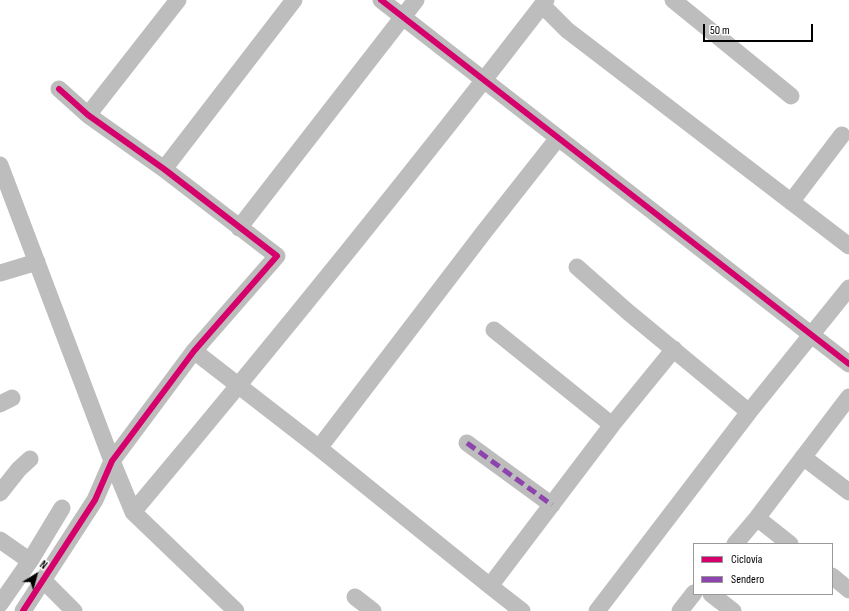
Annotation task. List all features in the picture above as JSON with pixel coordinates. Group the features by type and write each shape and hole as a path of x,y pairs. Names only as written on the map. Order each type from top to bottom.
{"street":[{"path":"88,114 178,0"},
{"path":"164,168 294,0"},
{"path":"381,0 811,336 849,364"},
{"path":"239,228 416,0"},
{"path":"673,0 791,96"},
{"path":"133,512 239,386 544,3 567,30 849,246"},
{"path":"23,611 95,500 112,461 194,351 277,256 239,228 164,168 88,114 59,89"},
{"path":"791,202 842,135"},
{"path":"319,448 484,232 558,138"},
{"path":"0,165 112,461 133,512 236,611"},
{"path":"0,288 6,271 37,262"},
{"path":"577,267 628,312 749,412"},
{"path":"597,611 749,412 849,288"},
{"path":"494,330 612,426"},
{"path":"490,586 612,426 674,349"},
{"path":"194,351 319,448 522,611"},
{"path":"736,543 849,397"},
{"path":"467,443 552,505"},
{"path":"803,457 849,492"},
{"path":"0,493 19,469 30,459"},
{"path":"0,604 30,561 62,508"},
{"path":"756,518 789,543"},
{"path":"0,540 30,561"},
{"path":"833,577 849,590"},
{"path":"43,580 74,611"},
{"path":"680,611 693,594"},
{"path":"712,595 733,611"},
{"path":"355,597 373,611"}],"marked path":[{"path":"467,443 552,505"}],"cycle path":[{"path":"381,0 849,364"},
{"path":"23,611 95,500 112,461 194,351 277,256 164,169 88,115 59,89"}]}
